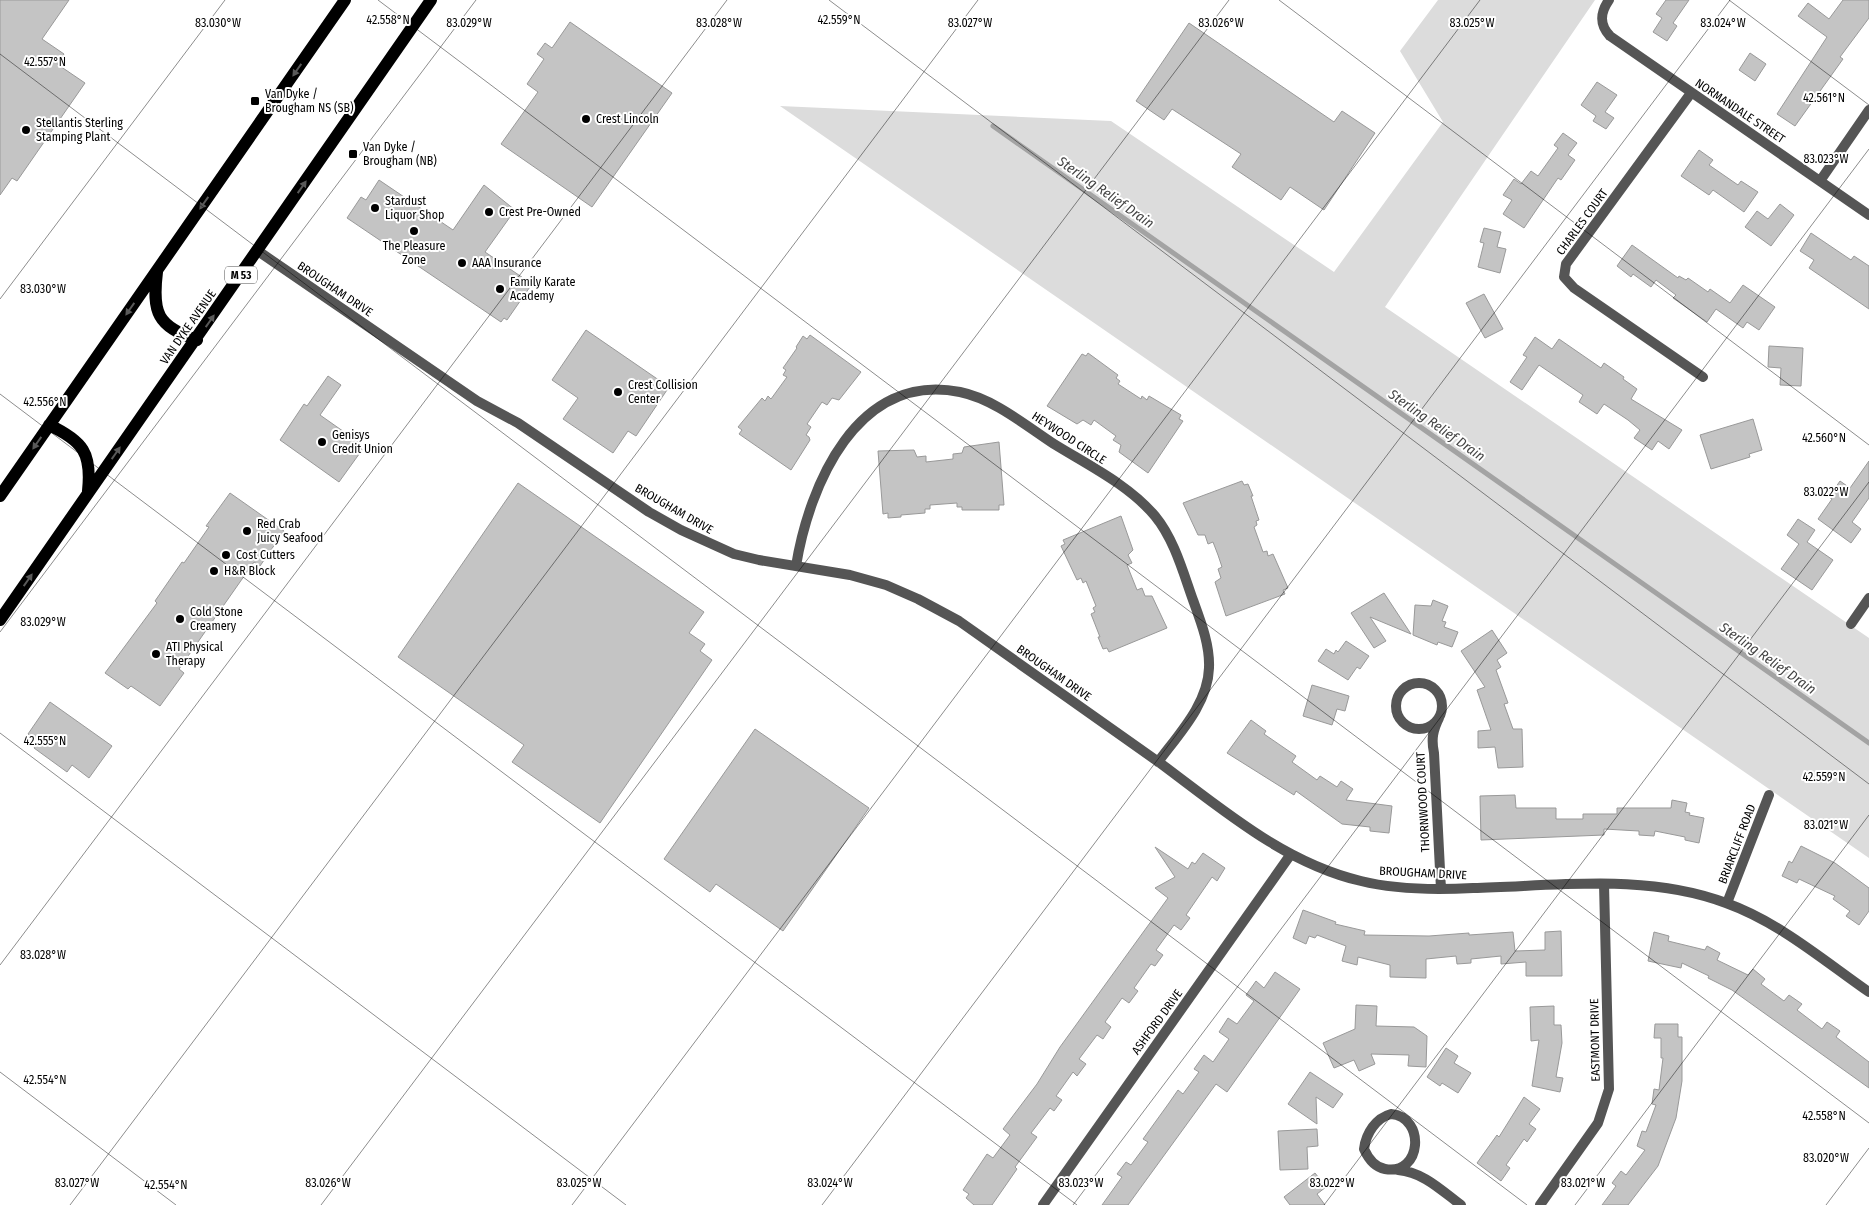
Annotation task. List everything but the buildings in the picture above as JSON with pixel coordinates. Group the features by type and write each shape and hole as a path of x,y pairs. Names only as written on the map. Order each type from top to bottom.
{"main road":[{"path":"0,496 345,0"},
{"name":"VAN DYKE AVENUE","path":"0,620 197,340 431,0"},
{"path":"158,270 154,296 157,312 163,323 173,331 197,340"},
{"path":"49,425 70,435 81,445 87,457 90,472 88,493"}],"street":[{"name":"NORMANDALE STREET","path":"1609,0 1602,14 1601,22 1610,36 1869,215"},
{"name":"CHARLES COURT","path":"1691,93 1566,264 1564,277 1574,288 1703,377"},
{"path":"1820,181 1869,110"},
{"name":"BROUGHAM DRIVE","path":"258,251 478,401 518,423 665,521 708,544 734,554 850,574 886,585 918,599 959,622 1254,832 1291,854 1322,868 1361,881 1391,887 1440,889 1604,884 1678,889 1727,903 1773,924 1869,992"},
{"name":"HEYWOOD CIRCLE","path":"796,566 805,526 820,482 848,436 860,422 895,399 926,391 960,392 997,407 1134,495 1156,517 1175,551 1202,627 1209,668 1202,696 1194,712 1158,762"},
{"path":"1851,624 1869,598"},
{"name":"THORNWOOD COURT","path":"1432,742 1423,734 1404,724 1396,711 1398,695 1408,685 1423,683 1436,690 1442,703 1439,718 1433,730 1432,742 1440,889"},
{"path":"1411,728 1427,728 1439,718"},
{"name":"BRIARCLIFF ROAD","path":"1727,903 1769,794"},
{"name":"ASHFORD DRIVE","path":"1043,1205 1291,854"},
{"name":"EASTMONT DRIVE","path":"1540,1205 1591,1134 1605,1105 1608,1089 1604,884"},
{"path":"1422,1176 1413,1157 1415,1134 1411,1123 1398,1114 1391,1114 1379,1119 1368,1134 1364,1149 1366,1156 1380,1168 1409,1171 1422,1176 1461,1205"},
{"path":"1396,1170 1408,1164 1413,1157"}],"shaded area":[{"name":"Sterling Relief Drain","path":"1438,0 1595,0 1385,307 1869,638 1869,858 780,106 1111,121 1334,272 1443,122 1400,51"}],"waterway":[{"name":"Sterling Relief Drain","path":"993,126 1869,743"}],"place":[{"name":"Van Dyke / Brougham NS (SB)","path":"255,101"},
{"name":"Crest Lincoln","path":"586,119"},
{"name":"Stellantis Sterling Stamping Plant","path":"26,130"},
{"name":"Van Dyke / Brougham (NB)","path":"353,154"},
{"name":"Stardust Liquor Shop","path":"375,208"},
{"name":"Crest Pre-Owned","path":"489,212"},
{"name":"The Pleasure Zone","path":"414,231"},
{"name":"AAA Insurance","path":"462,263"},
{"name":"Family Karate Academy","path":"500,289"},
{"name":"Crest Collision Center","path":"618,392"},
{"name":"Genisys Credit Union","path":"322,442"},
{"name":"Red Crab Juicy Seafood","path":"247,531"},
{"name":"Cost Cutters","path":"226,555"},
{"name":"H&R Block","path":"214,571"},
{"name":"Cold Stone Creamery","path":"180,619"},
{"name":"ATI Physical Therapy","path":"156,654"}]}
